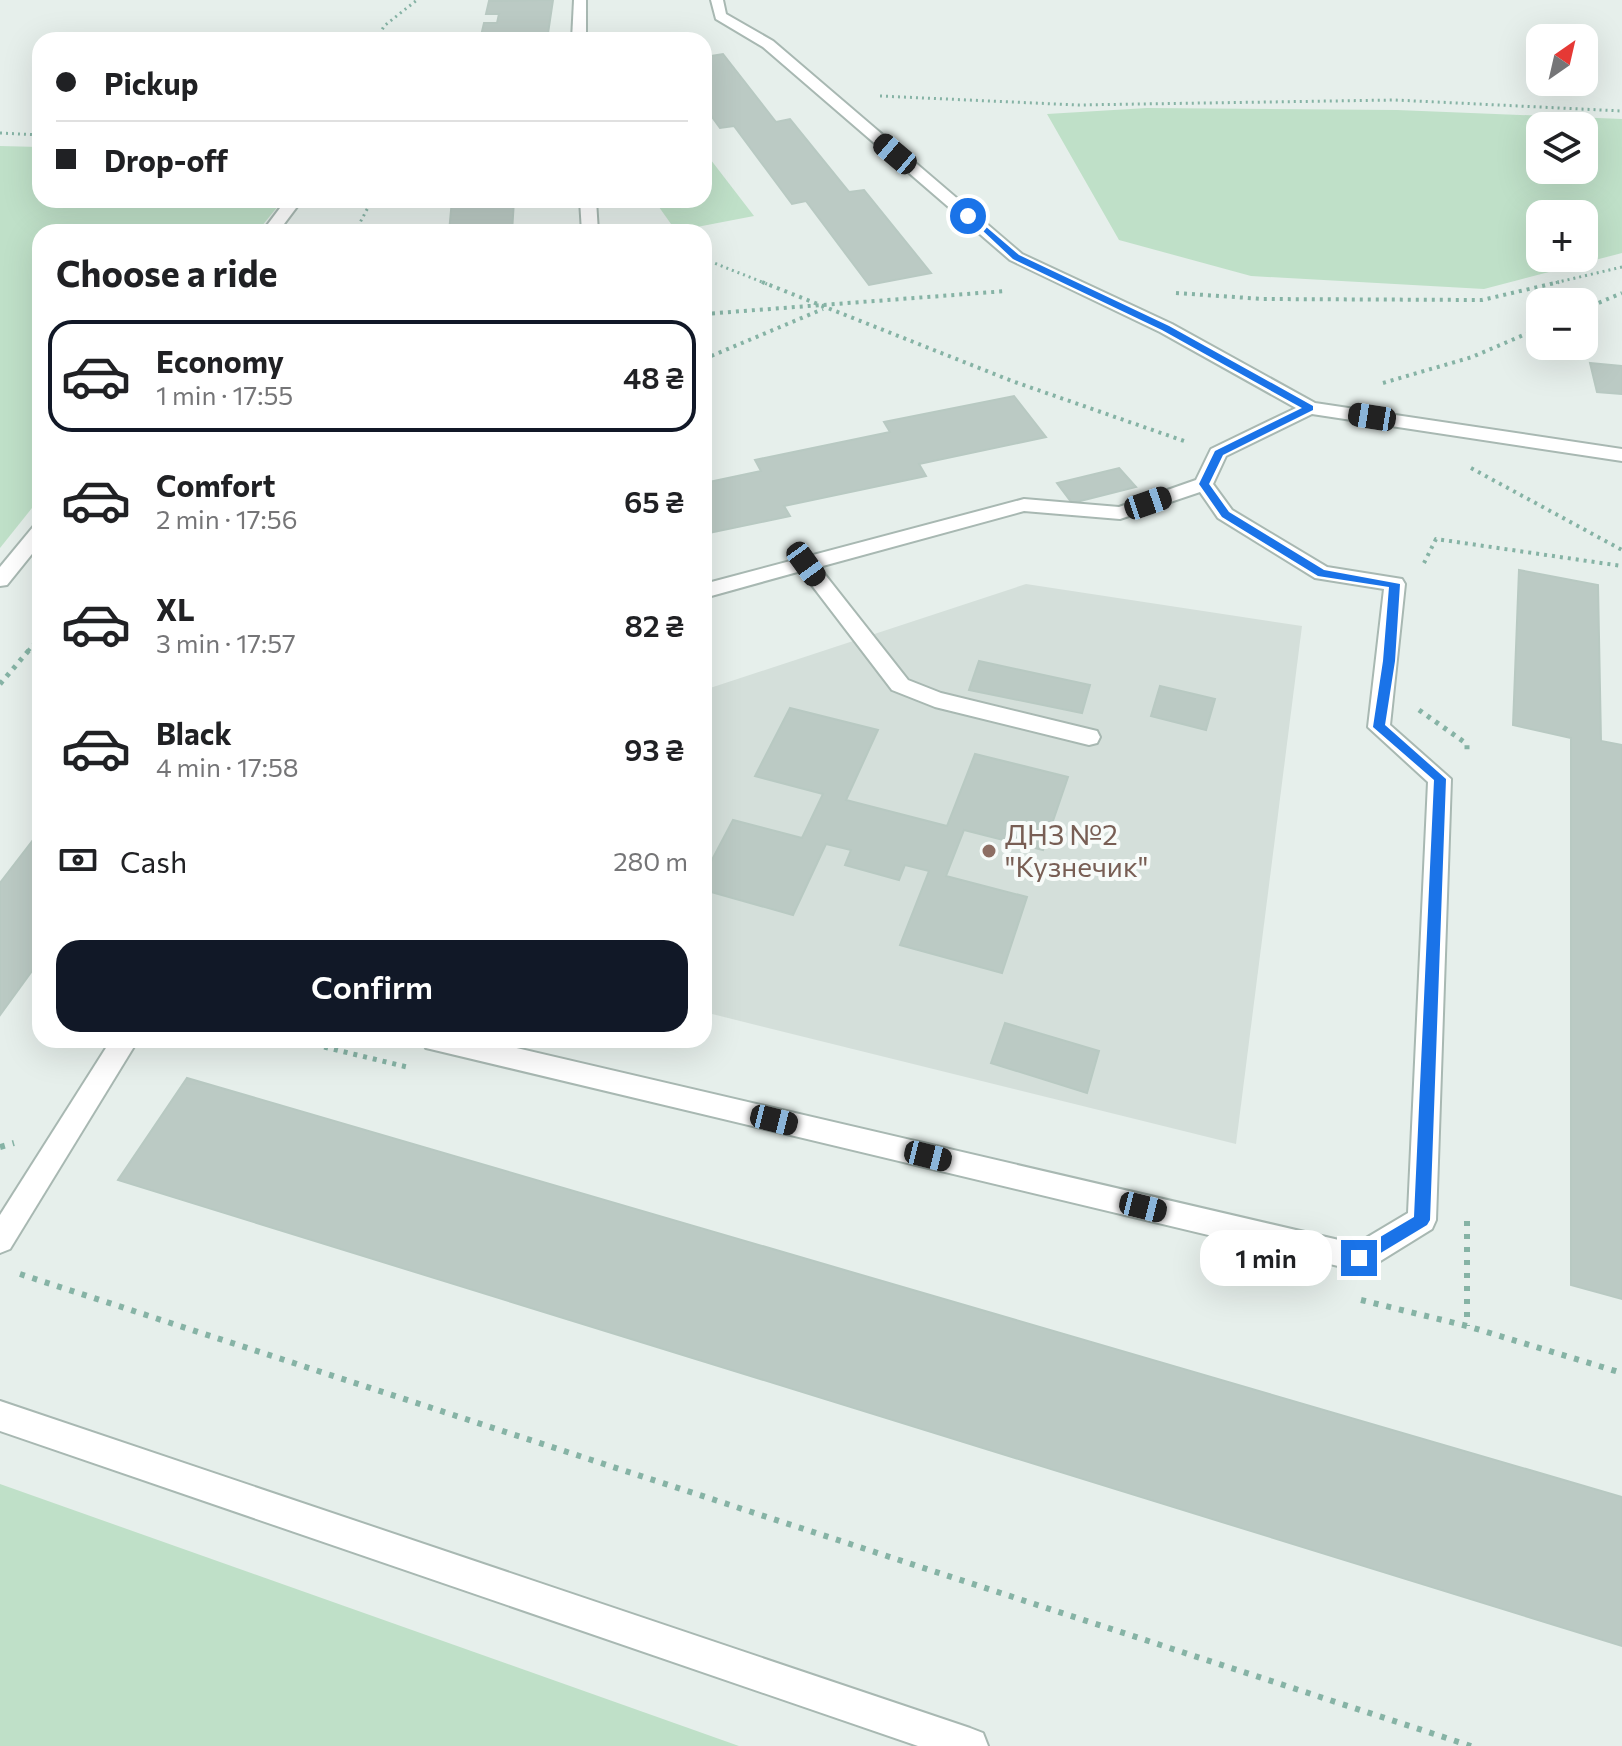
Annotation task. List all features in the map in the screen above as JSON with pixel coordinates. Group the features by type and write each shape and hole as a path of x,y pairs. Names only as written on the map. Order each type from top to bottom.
{"lane":[{"path":"579,32 580,0"},
{"path":"717,0 720,16 768,44 1016,257 1166,328 1310,408 1622,455"},
{"path":"712,589 1024,505 1120,513 1204,484 1218,453 1310,408"},
{"path":"469,1048 1359,1258 1422,1220 1440,779 1379,727 1389,661 1395,584 1322,573 1225,514 1204,484"},
{"path":"0,580 32,541"},
{"path":"806,564 900,685 935,699 1089,737"},
{"path":"0,1240 120,1048"},
{"path":"0,1416 970,1746"}],"path":[{"path":"381,32 384,26 417,0"},
{"path":"823,93 1078,105 1395,100 1622,111"},
{"path":"0,133 32,135"},
{"path":"712,262 1012,381 1218,453"},
{"path":"1598,303 1622,293"},
{"path":"712,356 828,307"},
{"path":"1383,383 1472,357 1526,334"},
{"path":"1458,461 1622,550"},
{"path":"0,684 32,646"},
{"path":"15,1272 1471,1746"}],"shaded area":[{"name":"ДНЗ №2 \"Кузнечик\"","path":"1026,584 1302,626 1236,1144 712,1014 712,687"}],"green space":[{"path":"1147,108 1397,110 1526,115 1526,184 1598,184 1598,118 1622,119 1622,253 1598,259 1598,200 1526,200 1526,272 1549,272 1484,289 1251,276 1119,240 1047,114"},
{"path":"0,146 32,147 32,208 276,208 264,224 32,224 32,508 0,548"},
{"path":"712,161 754,216 712,224 671,224 660,208 712,208"},
{"path":"0,1484 739,1746 0,1746"}],"building":[{"path":"553,0 548,32 482,32 484,23 497,23 499,14 486,14 489,1"},
{"path":"723,54 776,122 790,119 849,192 864,190 931,273 869,285 806,201 792,204 734,126 720,128 712,117 712,56"},
{"path":"451,208 514,208 512,224 450,224"},
{"path":"1590,363 1622,366 1622,394 1597,392"},
{"path":"1014,396 1046,437 919,464 926,476 784,506 790,516 712,532 712,481 761,471 755,460 890,432 884,422"},
{"path":"1119,468 1136,487 1072,503 1057,483"},
{"path":"1519,570 1598,585 1601,741 1622,745 1622,1299 1571,1285 1571,738 1513,725"},
{"path":"979,661 1090,685 1082,713 969,690"},
{"path":"1160,686 1215,699 1206,730 1151,716"},
{"path":"790,708 878,730 846,800 947,826 975,754 1068,777 1043,850 964,830 946,876 1027,897 1002,973 900,945 929,871 905,865 899,880 845,865 851,850 826,844 793,915 712,892 712,860 733,820 802,838 823,794 755,776"},
{"path":"32,841 32,971 0,1015 0,883"},
{"path":"1005,1023 1099,1051 1087,1093 991,1063"},
{"path":"187,1078 1622,1497 1622,1646 118,1180"}],"place":[{"name":"ДНЗ №2 \"Кузнечик\"","path":"989,851"}],"route":[{"path":"968,216 1016,257 1166,328 1310,408 1218,453 1204,484 1225,514 1322,573 1395,584 1389,661 1379,727 1440,779 1422,1220 1359,1258"}]}
